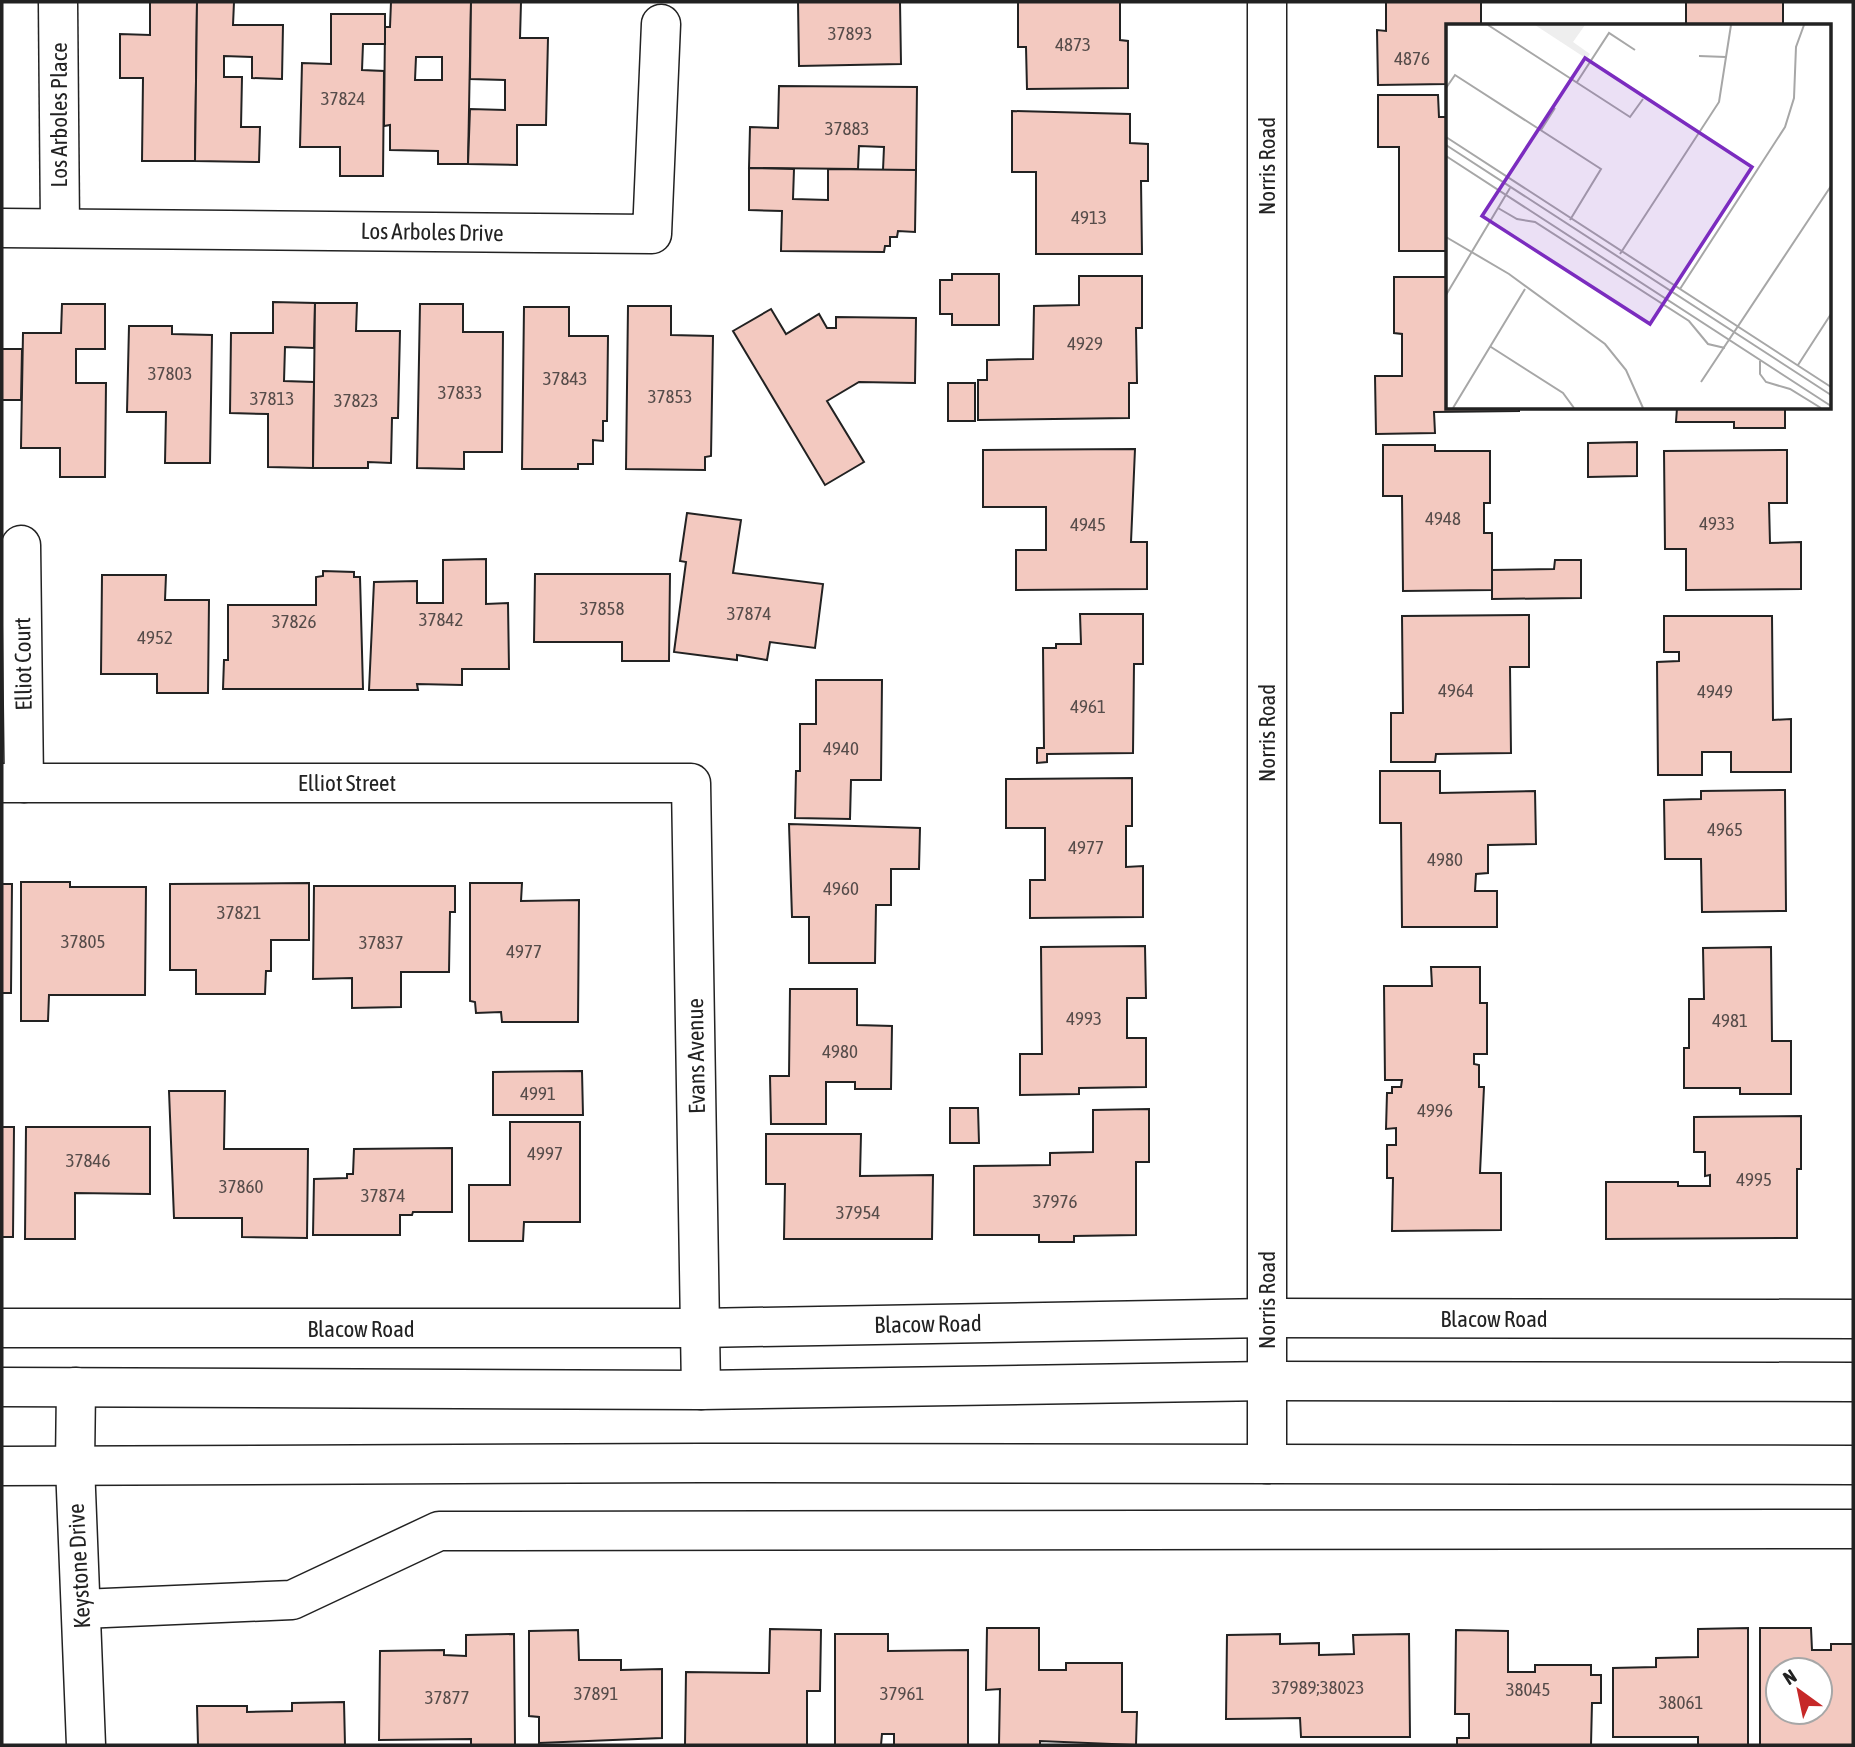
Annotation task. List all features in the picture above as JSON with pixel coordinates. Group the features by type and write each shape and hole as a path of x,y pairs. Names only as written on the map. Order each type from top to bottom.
{"street":[{"name":"Los Arboles Place","path":"58,2 60,228"},
{"name":"Norris Road","path":"1267,2 1267,1464"},
{"name":"Los Arboles Drive","path":"2,228 652,234 661,24"},
{"name":"Elliot Court","path":"13,783 22,545"},
{"name":"Elliot Street","path":"13,783 691,783"},
{"name":"Evans Avenue","path":"691,783 701,1390"},
{"name":"Blacow Road","path":"2,1328 700,1328 1268,1318 1853,1319"},
{"path":"2,1387 701,1390 1268,1381 1853,1382"},
{"name":"Keystone Drive","path":"76,1387 75,1465 86,1745"},
{"path":"2,1466 1853,1465"},
{"path":"82,1609 292,1600 439,1531 1853,1528"}],"building":[{"path":"150,2 197,2 195,161 142,161 143,78 120,78 120,34 150,35"},
{"path":"197,2 234,2 233,25 283,25 282,79 252,78 252,57 224,56 224,77 242,77 241,127 260,127 259,162 195,161"},
{"path":"391,2 471,2 468,164 438,164 438,151 390,150 390,125 384,126 385,27 390,27","holes":["416,57 442,57 442,80 415,80"]},
{"path":"471,2 521,2 520,38 548,38 546,125 517,125 517,165 468,164 470,109 505,110 505,80 470,79"},
{"path":"798,2 900,2 901,64 799,66"},
{"path":"1018,2 1120,2 1120,40 1128,41 1128,88 1027,89 1026,47 1018,47"},
{"path":"1386,2 1481,2 1481,24 1446,24 1446,84 1378,85 1377,30 1386,31"},
{"path":"1686,2 1783,2 1783,24 1686,24"},
{"path":"331,14 385,14 385,44 363,44 362,70 384,71 383,176 340,176 340,147 300,147 302,63 331,64"},
{"path":"779,86 917,87 916,170 883,170 884,147 859,146 858,169 749,168 750,127 778,128"},
{"path":"1378,95 1438,95 1439,117 1446,117 1446,251 1399,251 1399,147 1378,147"},
{"path":"1012,111 1130,114 1130,143 1148,144 1148,181 1141,181 1142,254 1036,254 1036,172 1012,172"},
{"path":"749,168 794,169 793,199 828,200 828,169 916,170 915,232 898,231 897,237 890,237 890,246 885,246 884,252 781,251 782,211 749,210"},
{"path":"952,274 999,274 999,325 952,325 952,314 940,314 940,280 952,280"},
{"path":"1079,276 1142,276 1142,328 1136,328 1137,383 1129,383 1129,418 978,420 978,380 987,380 987,360 1033,359 1034,306 1079,305"},
{"path":"1394,277 1446,277 1446,410 1519,411 1434,412 1435,433 1376,434 1375,376 1402,376 1402,334 1394,333"},
{"path":"273,302 315,303 314,348 285,347 284,381 314,382 313,468 268,467 268,414 230,413 231,333 273,333"},
{"path":"315,303 357,303 356,331 400,331 398,418 392,418 391,463 368,462 368,468 313,468"},
{"path":"62,304 105,304 105,349 76,349 76,383 106,383 105,477 60,477 60,448 21,448 23,333 61,333"},
{"path":"420,304 463,304 463,332 503,332 502,452 464,452 464,469 417,468"},
{"path":"628,306 671,306 671,335 713,336 711,456 705,457 705,470 626,469"},
{"path":"524,307 569,307 569,336 608,336 607,421 603,421 603,441 593,440 593,464 578,464 578,469 522,469"},
{"path":"771,309 786,334 819,314 827,328 836,328 836,317 916,318 915,383 859,382 827,401 864,462 825,485 733,331"},
{"path":"129,326 172,326 172,334 212,335 210,463 165,463 166,412 127,412"},
{"path":"2,349 22,349 21,400 2,400"},
{"path":"948,383 975,383 975,421 948,421"},
{"path":"1677,410 1785,410 1785,428 1734,428 1734,422 1676,422"},
{"path":"1637,442 1637,476 1588,477 1588,443"},
{"path":"1383,445 1435,445 1435,451 1490,451 1490,503 1484,503 1484,533 1492,533 1492,590 1403,591 1402,496 1383,496"},
{"path":"1135,449 1131,542 1147,542 1147,589 1016,590 1016,550 1046,550 1046,507 983,507 983,450"},
{"path":"1787,450 1787,503 1769,503 1770,543 1801,542 1801,589 1686,590 1686,549 1665,549 1664,451"},
{"path":"687,513 741,520 733,573 823,584 815,648 770,642 767,660 737,655 737,660 674,652 686,562 680,561"},
{"path":"486,559 486,604 508,603 509,669 462,669 462,685 417,684 418,690 369,690 374,582 417,581 417,603 443,603 443,560"},
{"path":"1555,560 1581,560 1581,598 1492,599 1492,570 1554,569"},
{"path":"323,571 354,572 354,577 360,577 363,689 223,689 224,660 228,660 228,605 316,605 316,577 323,576"},
{"path":"535,574 670,574 669,661 622,661 622,642 534,642"},
{"path":"102,575 166,575 165,600 209,600 208,693 157,693 157,674 101,674"},
{"path":"1080,614 1143,614 1143,664 1134,664 1133,753 1047,754 1047,762 1037,763 1037,748 1044,748 1043,648 1056,648 1056,644 1081,644"},
{"path":"1529,615 1529,667 1510,667 1511,753 1436,754 1435,762 1391,762 1391,713 1403,713 1402,616"},
{"path":"1664,616 1772,616 1773,720 1791,719 1791,772 1731,772 1731,752 1702,752 1702,775 1658,775 1657,662 1679,661 1679,652 1664,652"},
{"path":"816,680 882,680 881,780 851,780 850,819 795,818 796,771 800,771 800,724 816,724"},
{"path":"1380,771 1440,771 1440,793 1535,791 1536,844 1488,845 1488,873 1476,874 1475,891 1497,891 1497,927 1402,927 1401,823 1380,823"},
{"path":"1132,778 1132,826 1126,826 1126,867 1143,866 1143,917 1030,918 1030,880 1045,880 1045,828 1006,828 1006,779"},
{"path":"1785,790 1786,911 1702,912 1701,859 1665,859 1664,800 1701,799 1701,791"},
{"path":"789,824 920,828 919,869 891,869 891,905 876,905 875,963 809,963 809,917 792,917"},
{"path":"21,882 70,882 70,887 146,887 145,995 49,995 48,1021 21,1021"},
{"path":"309,883 309,940 271,940 271,971 266,971 265,994 196,994 196,970 170,970 170,884"},
{"path":"470,883 522,883 521,901 579,900 578,1022 502,1022 501,1012 476,1013 475,1002 470,1001"},
{"path":"2,884 12,884 11,993 2,993"},
{"path":"314,886 455,886 455,912 450,912 449,972 401,972 401,1007 352,1008 352,978 313,979"},
{"path":"1145,946 1146,998 1127,998 1127,1038 1146,1038 1146,1087 1079,1088 1079,1094 1020,1095 1020,1054 1042,1054 1041,947"},
{"path":"1771,947 1772,1041 1791,1041 1791,1094 1740,1094 1740,1088 1684,1088 1684,1048 1689,1048 1689,999 1704,999 1703,948"},
{"path":"1431,967 1480,967 1480,1003 1487,1003 1487,1054 1474,1054 1474,1064 1479,1065 1479,1087 1484,1087 1480,1173 1501,1173 1501,1230 1392,1231 1393,1178 1387,1178 1387,1145 1396,1145 1396,1128 1386,1129 1387,1093 1392,1093 1392,1087 1401,1087 1402,1080 1385,1080 1384,986 1432,986"},
{"path":"790,989 857,989 857,1025 892,1026 891,1089 855,1089 855,1082 826,1082 826,1124 771,1124 770,1076 789,1076"},
{"path":"582,1071 583,1115 493,1115 493,1072"},
{"path":"169,1091 225,1091 224,1149 308,1149 307,1238 242,1237 242,1218 174,1218"},
{"path":"950,1108 978,1108 979,1143 950,1143"},
{"path":"1149,1109 1149,1162 1136,1162 1136,1235 1074,1236 1074,1242 1039,1242 1039,1235 974,1235 974,1166 1050,1165 1050,1153 1093,1152 1093,1110"},
{"path":"1801,1116 1801,1169 1797,1169 1797,1238 1606,1239 1606,1182 1678,1182 1678,1186 1710,1186 1710,1175 1705,1176 1705,1152 1694,1152 1694,1117"},
{"path":"510,1122 580,1122 580,1222 524,1222 523,1241 469,1241 469,1185 510,1185"},
{"path":"2,1127 14,1127 13,1237 2,1237"},
{"path":"26,1127 150,1127 150,1194 75,1193 75,1239 25,1239"},
{"path":"766,1134 861,1134 860,1176 933,1175 932,1239 784,1239 785,1184 766,1184"},
{"path":"452,1148 452,1212 413,1212 412,1215 400,1215 400,1235 313,1235 314,1179 347,1178 347,1174 353,1174 354,1149"},
{"path":"987,1628 1039,1628 1039,1670 1066,1670 1066,1663 1122,1663 1122,1712 1137,1712 1136,1745 1040,1741 1040,1745 999,1745 1000,1689 986,1690"},
{"path":"1748,1628 1748,1745 1698,1745 1698,1737 1613,1737 1613,1668 1656,1667 1656,1658 1698,1657 1698,1629"},
{"path":"1760,1628 1811,1628 1812,1650 1831,1650 1831,1644 1853,1644 1853,1745 1760,1745"},
{"path":"770,1629 821,1630 820,1691 807,1691 807,1745 685,1745 686,1672 769,1673"},
{"path":"578,1630 579,1660 621,1660 621,1670 662,1669 662,1738 539,1743 539,1717 529,1716 529,1631"},
{"path":"1456,1630 1508,1631 1508,1672 1535,1672 1535,1665 1591,1665 1591,1675 1601,1675 1601,1703 1592,1703 1591,1745 1457,1745 1457,1738 1469,1738 1469,1714 1455,1714"},
{"path":"514,1634 515,1745 471,1745 471,1739 379,1740 380,1651 444,1650 444,1655 466,1656 466,1635"},
{"path":"835,1634 888,1634 888,1651 968,1650 968,1745 894,1745 894,1734 882,1734 881,1745 835,1745"},
{"path":"1280,1634 1280,1644 1319,1643 1319,1655 1354,1654 1353,1635 1409,1634 1410,1737 1301,1737 1300,1718 1226,1719 1227,1635"},
{"path":"344,1702 345,1745 198,1745 197,1706 247,1706 247,1712 292,1711 292,1703"}]}
